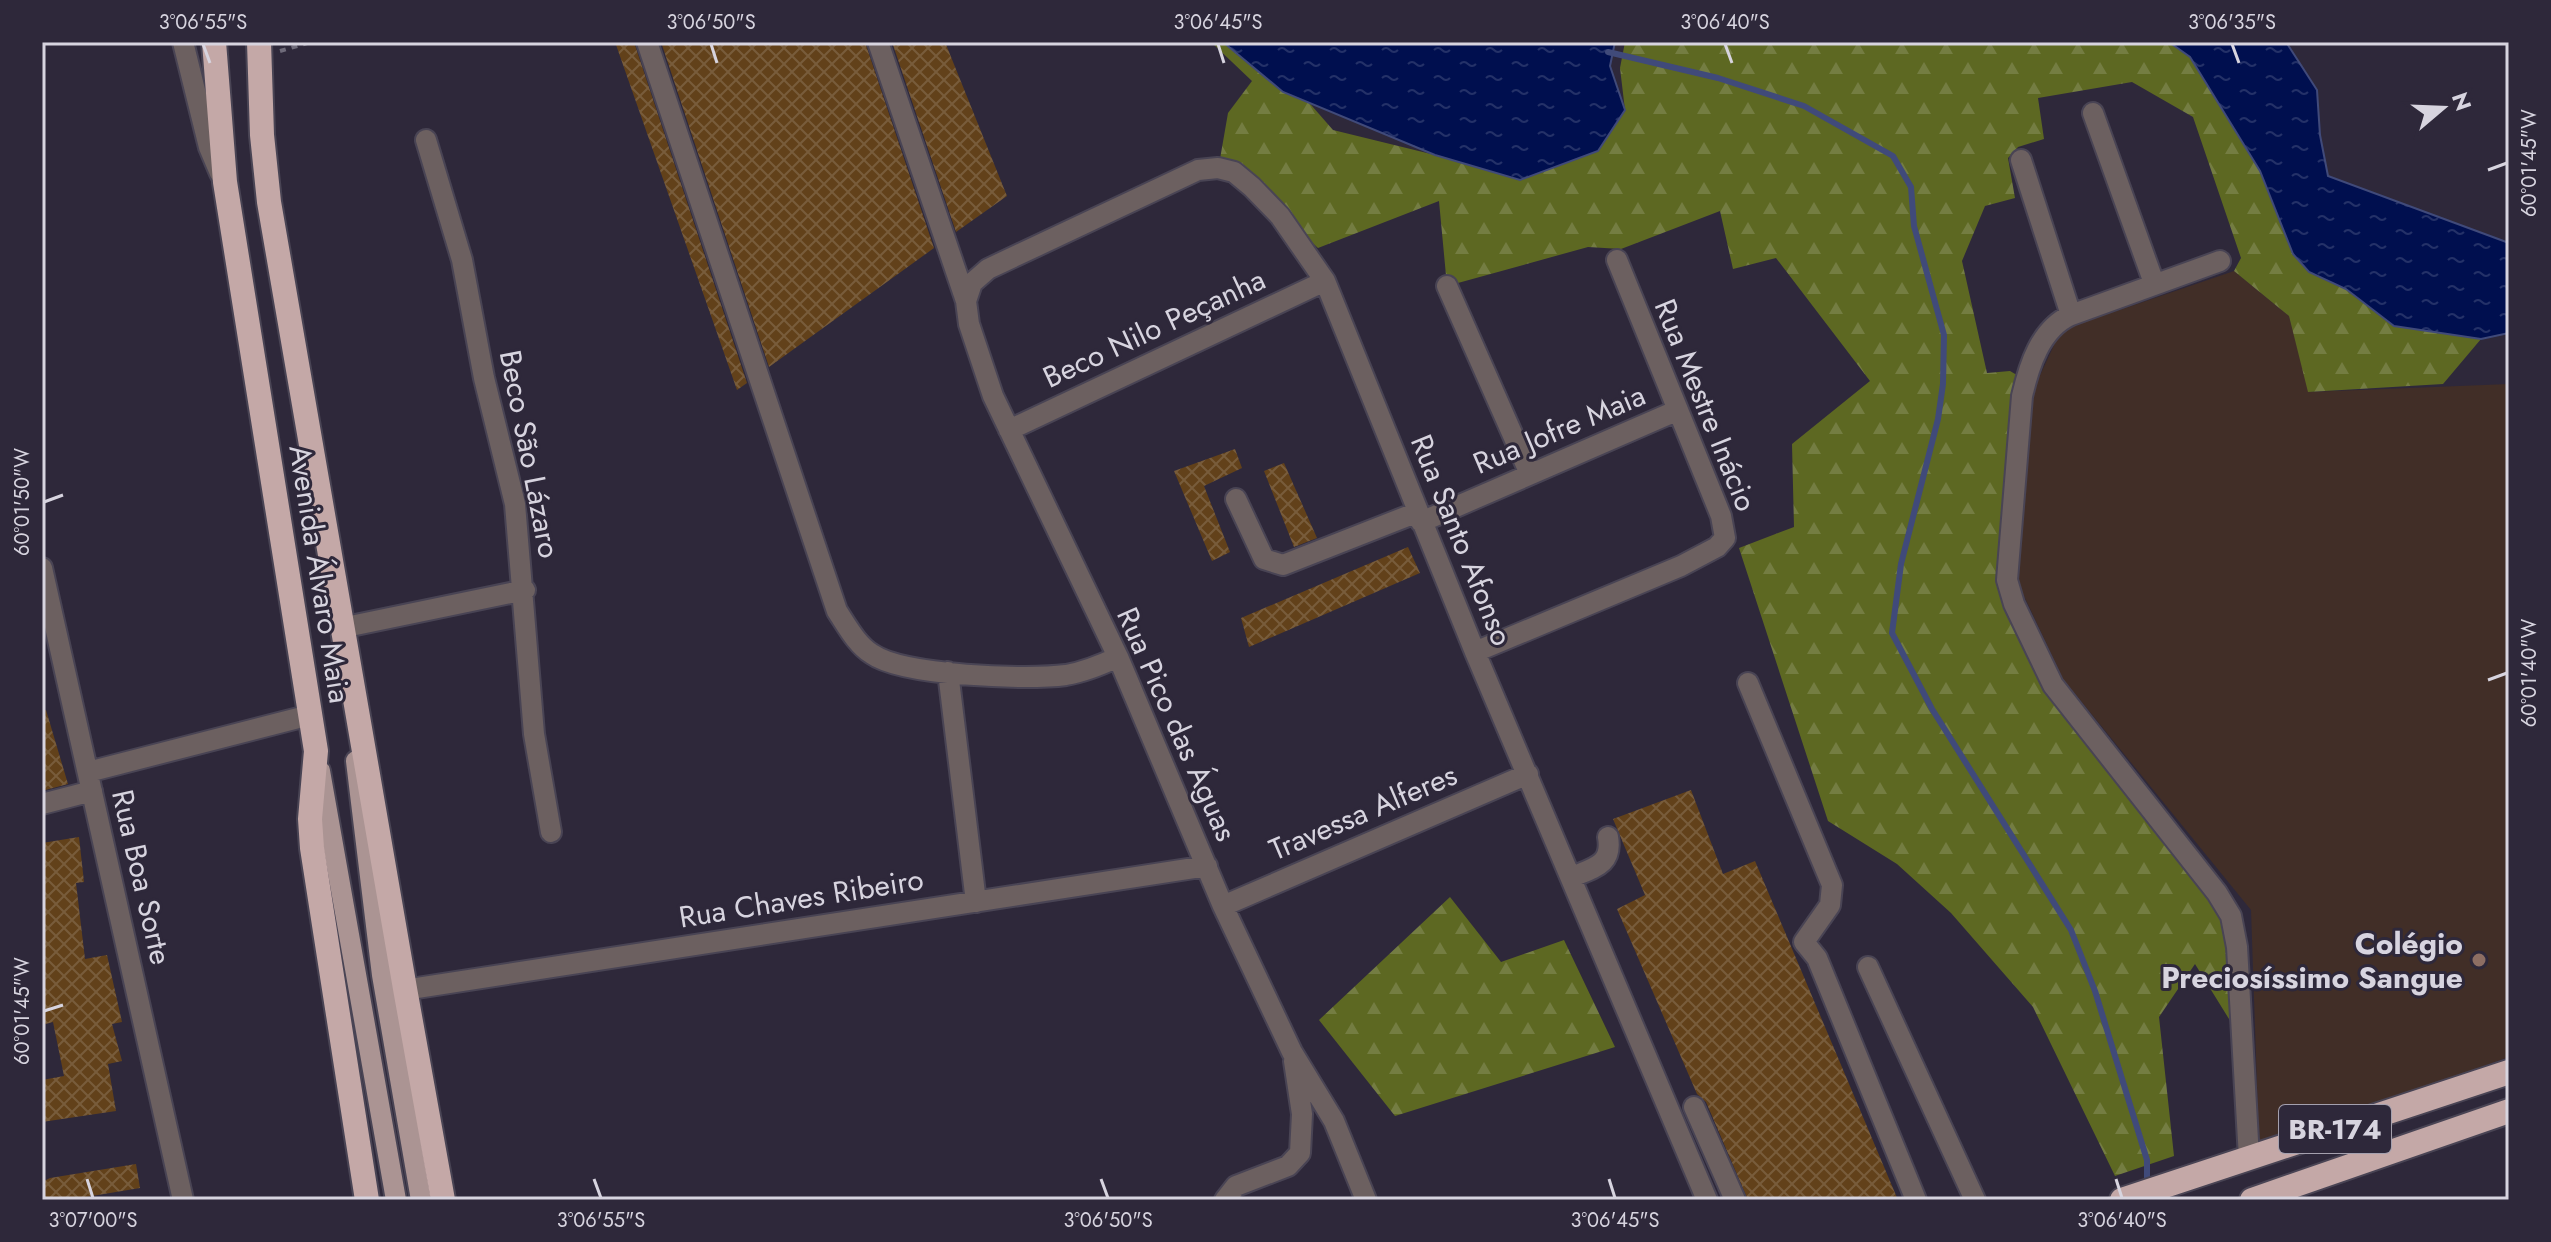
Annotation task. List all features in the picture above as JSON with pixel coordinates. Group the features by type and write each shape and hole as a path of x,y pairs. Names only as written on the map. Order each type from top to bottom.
{"highway":[{"name":"Avenida Álvaro Maia","path":"214,42 225,182 316,751"},
{"name":"Avenida Álvaro Maia","path":"259,50 269,202 443,1200"},
{"path":"316,751 310,819 312,848 367,1200"},
{"name":"BR-174","path":"2128,1198 2509,1072"},
{"name":"BR-174","path":"2265,1198 2305,1191 2509,1111"}],"main road":[{"path":"351,685 359,804 382,975 421,1200"},
{"name":"Avenida Álvaro Maia","path":"316,751 396,1200"}],"street":[{"name":"Avenida Álvaro Maia","path":"183,42 209,147 225,182"},
{"path":"647,42 837,611 872,655 899,664 948,672 1022,678 1065,675 1118,657"},
{"name":"Rua Pico das Águas","path":"878,42 966,301 979,353 1009,430 1118,657 1223,906 1292,1052 1334,1121 1366,1200"},
{"path":"2093,113 2154,283"},
{"name":"Beco São Lázaro","path":"426,140 462,260 484,378 515,504 525,590 534,734 551,832"},
{"path":"2021,160 2071,315"},
{"name":"Rua Santo Afonso","path":"966,301 972,283 988,269 1198,170 1218,168 1234,172 1280,216 1325,281 1475,652 1707,1200"},
{"name":"Rua Mestre Inácio","path":"1475,652 1681,566 1717,547 1725,538 1726,527 1676,411 1617,260"},
{"path":"2220,261 2071,315 2051,328 2028,372 2022,396 2007,580 2014,604 2053,685 2217,893 2231,916 2237,947 2249,1158"},
{"name":"Beco Nilo Peçanha","path":"1009,430 1325,281"},
{"path":"1447,286 1530,474"},
{"name":"Rua Jofre Maia","path":"1236,499 1264,559 1283,565 1530,474 1676,411"},
{"name":"Rua Boa Sorte","path":"42,568 52,652 90,782 183,1200"},
{"path":"341,628 525,590"},
{"path":"948,672 976,902"},
{"path":"1748,683 1832,885 1830,905 1804,942 1817,958 1916,1200"},
{"path":"42,804 90,782 310,715"},
{"name":"Travessa Alferes","path":"1223,906 1528,774"},
{"path":"1572,877 1606,861 1609,855 1608,837"},
{"name":"Rua Chaves Ribeiro","path":"404,990 1207,866"},
{"path":"1868,967 1975,1200"},
{"path":"1225,1200 1247,1179 1288,1166 1300,1153 1302,1114 1292,1052"},
{"path":"1694,1107 1735,1200"}],"path":[{"path":"259,50 311,42"}],"shaded area":[{"path":"2234,271 2289,316 2309,392 2509,384 2509,1057 2259,1145 2251,910 2063,679 2016,579 2028,401 2061,330"}],"green space":[{"path":"1211,42 1256,42 1333,130 1435,155 1625,110 1620,68 1625,42 2169,42 2190,57 2260,171 2309,272 2346,289 2394,326 2481,339 2443,384 2308,392 2289,316 2234,271 2241,258 2193,117 2132,82 2038,98 2044,139 2018,147 2008,158 2015,198 1985,206 1962,261 1987,373 2010,371 2027,381 2014,604 2054,685 2231,916 2242,1040 2195,964 2159,1017 2174,1156 2115,1176 2033,1007 1951,913 1897,864 1828,821 1739,548 1794,527 1792,444 1870,381 1776,258 1733,269 1720,211 1621,249 1588,247 1447,286 1439,201 1318,248 1220,159 1228,113 1252,81"},
{"path":"1450,897 1501,962 1564,940 1615,1047 1395,1116 1319,1020"}],"water":[{"path":"1223,42 1615,42 1610,66 1625,110 1598,151 1520,180 1435,155 1283,92"},
{"path":"2169,42 2286,42 2317,90 2320,135 2328,176 2509,243 2509,333 2481,339 2394,326 2346,289 2309,272 2293,254 2260,171 2190,57"}],"building":[{"path":"615,42 634,42 747,383 737,390"},
{"path":"661,42 865,42 934,248 769,367"},
{"path":"892,42 945,42 1007,196 956,232"},
{"path":"1235,449 1242,468 1204,486 1230,552 1212,561 1174,471"},
{"path":"1284,463 1317,538 1294,547 1264,471"},
{"path":"1408,547 1420,573 1249,647 1241,618"},
{"path":"46,710 68,784 42,791 42,711"},
{"path":"1691,790 1723,874 1755,861 1898,1200 1748,1200 1706,1102 1697,1094 1617,909 1645,895 1613,819"},
{"path":"79,837 84,882 76,883 85,959 107,955 122,1022 112,1024 122,1061 108,1064 116,1111 42,1122 42,1080 64,1076 53,1022 42,1025 42,843"},
{"path":"136,1164 140,1188 68,1200 42,1199 42,1182 50,1178"}],"waterway":[{"path":"1608,52 1718,78 1804,106 1893,156 1911,187 1914,226 1944,335 1943,384 1938,419 1901,564 1892,633 1932,709 2071,930 2095,991 2147,1160 2147,1184"}],"place":[{"name":"Colégio Preciosíssimo Sangue","path":"2479,960"}]}
